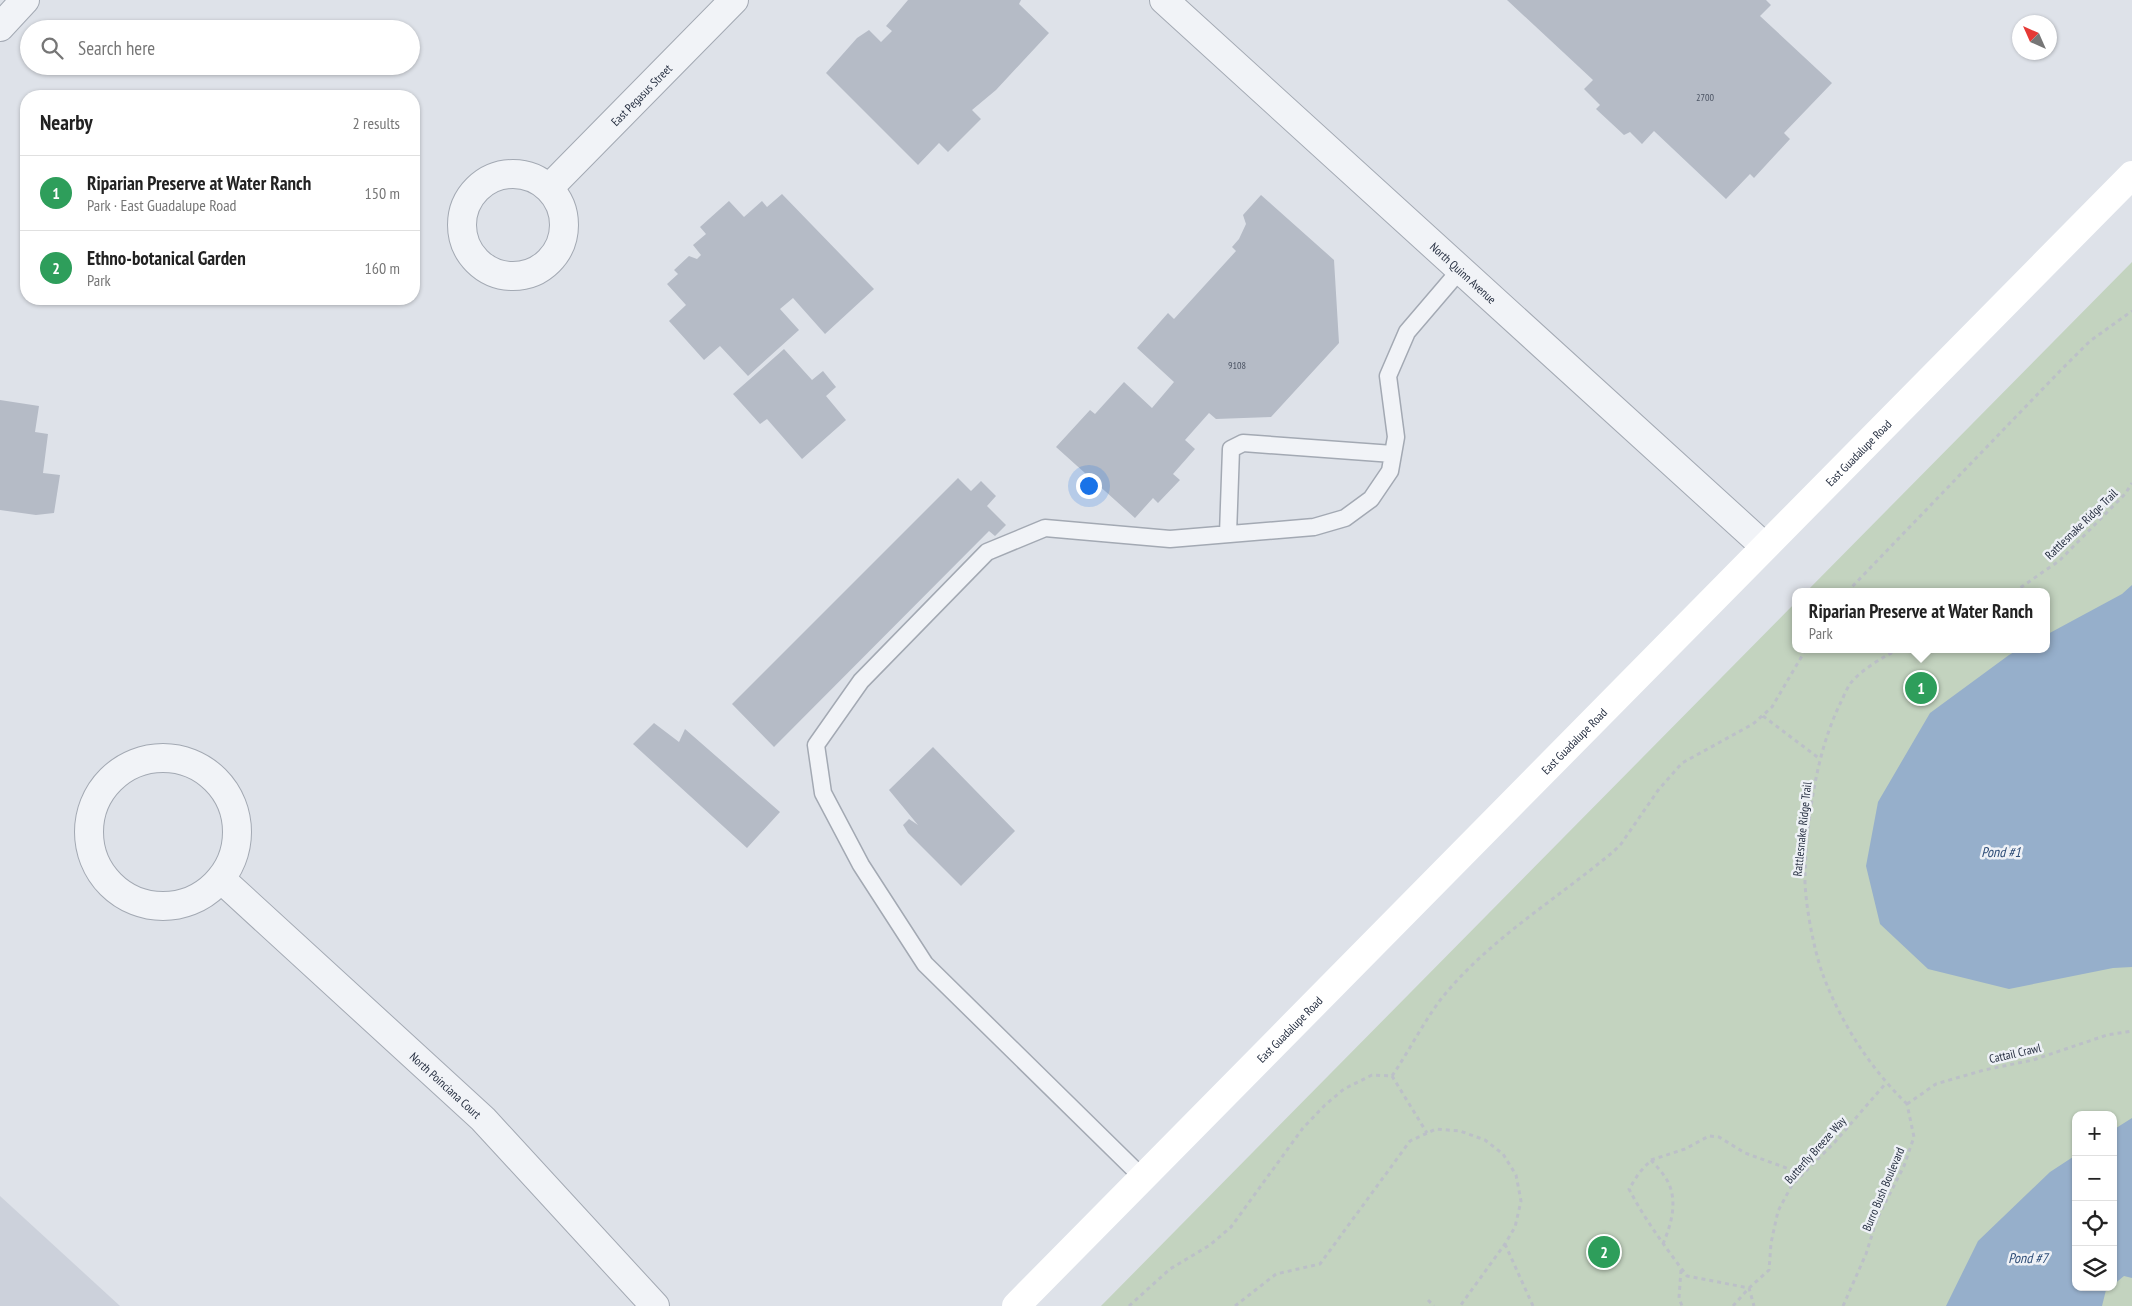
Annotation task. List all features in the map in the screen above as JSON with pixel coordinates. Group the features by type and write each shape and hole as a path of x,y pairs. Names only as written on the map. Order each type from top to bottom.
{"main road":[{"name":"East Guadalupe Road","path":"1016,1306 2132,175"}],"street":[{"path":"0,27 25,0"},
{"name":"East Pegasus Street","path":"549,188 734,0"},
{"name":"North Quinn Avenue","path":"1164,0 1764,546"},
{"path":"157,758 181,759 204,770 222,786 234,808 238,833 234,857 221,879 203,895 181,905 156,907 132,901 112,888 97,868 89,845 89,820 97,797 112,777 133,764 157,758"},
{"name":"North Poinciana Court","path":"221,879 483,1119 655,1306"}],"lane":[{"path":"1142,1177 925,964 861,865 823,793 816,744 861,681 987,552 1045,528 1170,539 1314,527 1345,518 1372,499 1390,471 1396,437 1388,376 1407,332 1460,270"},
{"path":"1228,534 1231,448 1243,443 1393,454"}],"path":[{"path":"1851,588 2090,341 2132,311"},
{"name":"Rattlesnake Ridge Trail","path":"2020,588 2058,561 2125,494 2132,483"},
{"path":"1392,1076 1441,1000 1465,973 1496,945 1614,851 1621,844 1659,789 1682,763 1753,724 1763,716 1772,707 1804,653"},
{"name":"Rattlesnake Ridge Trail","path":"1890,653 1850,683 1828,730 1820,760 1804,876 1811,928 1823,974 1845,1023 1886,1083 1907,1104"},
{"path":"1763,716 1820,760"},
{"name":"Cattail Crawl","path":"1907,1104 1936,1084 1984,1070 2033,1060 2107,1035 2132,1031"},
{"path":"1129,1306 1170,1269 1210,1244 1231,1227 1303,1128 1344,1088 1372,1075 1392,1076"},
{"path":"1392,1076 1427,1133"},
{"name":"Butterfly Breeze Way","path":"1734,1306 1748,1288 1769,1270 1771,1243 1778,1211 1792,1186 1835,1142 1886,1083"},
{"name":"Burro Bush Boulevard","path":"1843,1306 1866,1254 1877,1220 1904,1166 1914,1137 1907,1104"},
{"path":"1235,1306 1276,1274 1320,1264 1410,1141 1436,1129 1460,1131 1485,1140 1503,1154 1516,1175 1521,1201 1515,1227 1505,1244 1460,1306"},
{"path":"1754,1306 1748,1288 1687,1276 1641,1212 1629,1189 1639,1173 1651,1160 1685,1149 1709,1136 1720,1137 1745,1153 1803,1174"},
{"path":"1651,1160 1668,1182 1673,1197 1671,1224 1663,1244"},
{"path":"1505,1244 1533,1306"},
{"path":"1681,1268 1680,1298 1682,1306"},
{"path":"1428,1300 1434,1306"}],"shaded area":[{"path":"0,1196 120,1306 0,1306"}],"green space":[{"path":"2132,262 2132,1306 1101,1306 1792,606 1792,653 2050,653 2050,588 1810,588"}],"water":[{"name":"Pond #1","path":"2132,585 2132,967 2113,968 2009,989 1928,969 1880,924 1866,866 1878,802 1930,713 2012,653 2050,653 2050,633 2122,594"},
{"path":"2132,1118 2132,1278 2124,1276 2117,1282 2117,1156 2117,1127"},
{"name":"Pond #7","path":"2072,1158 2072,1291 2106,1291 2102,1306 1946,1306 1978,1241 2050,1172"}],"building":[{"path":"908,0 1021,0 1019,4 1049,33 996,90 972,110 981,119 948,152 939,143 918,165 826,73 857,38 869,30 881,42 892,31 886,26"},
{"path":"1507,0 1766,0 1771,5 1760,16 1832,83 1784,133 1790,139 1754,178 1750,174 1726,199 1654,131 1642,144 1630,132 1624,135 1596,109 1600,105 1584,89 1593,80"},
{"path":"782,194 874,289 825,334 793,298 780,309 799,330 748,376 720,346 704,360 669,321 686,305 667,284 678,274 674,270 689,256 697,259 701,255 693,245 706,234 700,227 729,201 744,217 762,201 767,207"},
{"path":"1261,195 1334,260 1339,343 1271,417 1216,419 1209,413 1185,440 1195,449 1173,474 1180,480 1158,503 1153,498 1135,518 1056,447 1090,410 1095,414 1124,382 1152,408 1174,382 1137,348 1168,313 1174,319 1236,251 1232,247 1239,239 1246,224 1243,215"},
{"path":"784,349 812,380 823,371 836,387 826,396 846,420 802,459 767,419 760,424 733,394"},
{"path":"0,400 39,406 35,432 48,434 43,473 60,475 54,513 36,515 0,510"},
{"path":"958,478 971,491 981,481 996,496 987,506 1006,525 995,536 989,531 774,747 732,704"},
{"path":"654,723 679,742 685,729 780,812 747,848 633,744"},
{"path":"933,747 1015,831 961,886 908,833 903,825 909,819 918,825 889,790"}],"place":[{"name":"Riparian Preserve at Water Ranch","path":"1921,688"},
{"name":"Ethno-botanical Garden","path":"1604,1252"}]}
